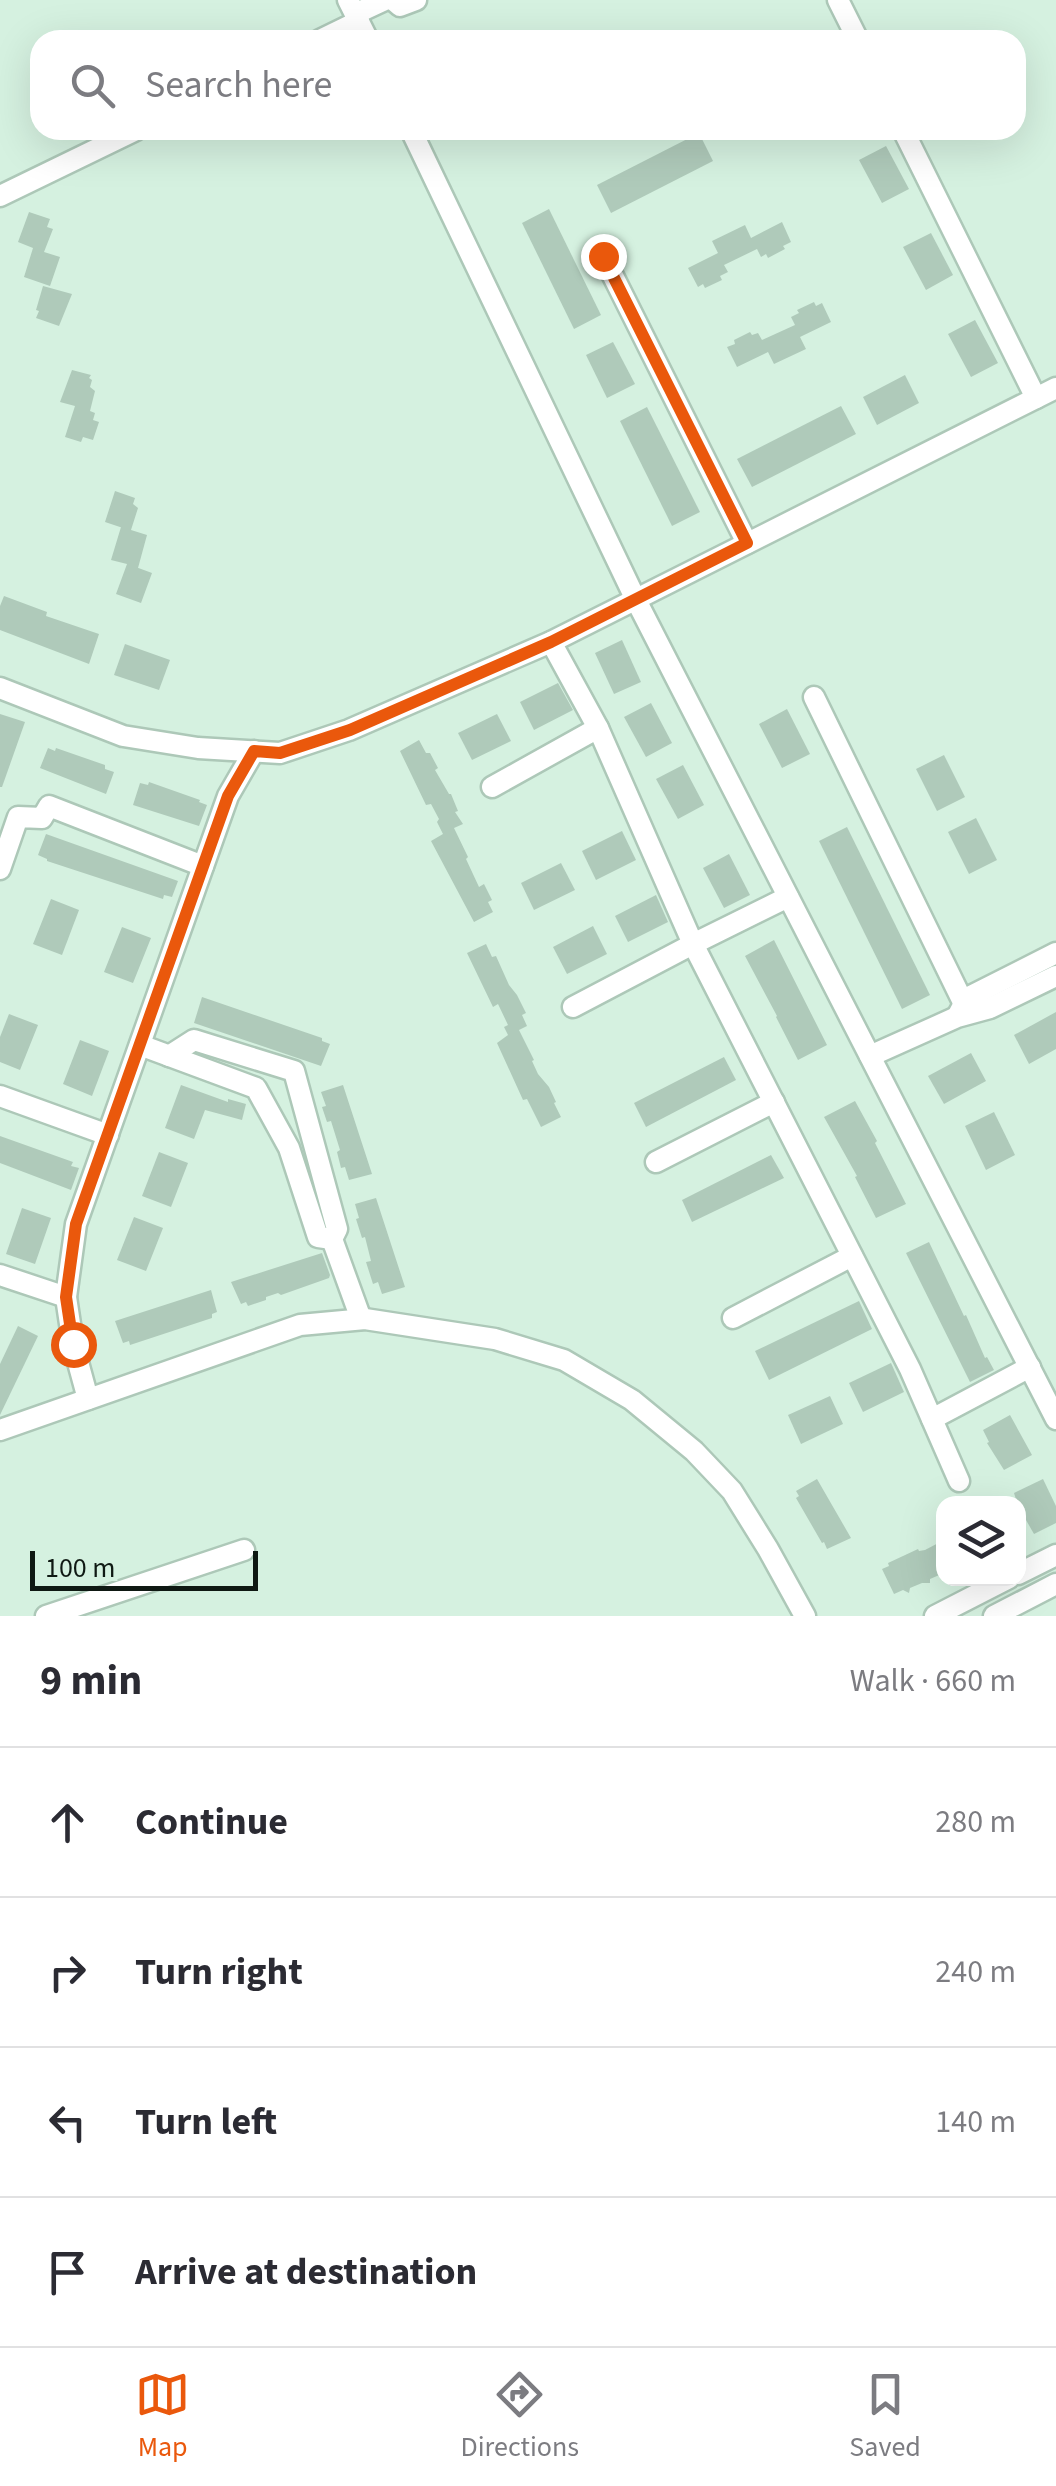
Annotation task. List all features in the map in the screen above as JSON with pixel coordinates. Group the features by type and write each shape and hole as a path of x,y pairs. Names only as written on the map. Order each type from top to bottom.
{"street":[{"path":"357,19 384,0"},
{"path":"393,0 400,6 416,0"},
{"path":"838,0 853,30"},
{"path":"0,196 115,140"},
{"path":"416,140 636,600 1056,1419"},
{"path":"907,140 1036,398"},
{"path":"603,256 747,543"},
{"path":"0,688 123,736 214,749 280,753 350,730 551,642 1056,388"},
{"path":"551,642 598,728 693,944 910,1370 959,1480"},
{"path":"814,697 960,1011"},
{"path":"492,787 598,728"},
{"path":"214,749 224,768 228,796"},
{"path":"88,1399 73,1344 66,1297 76,1224 228,796 254,751"},
{"path":"0,869 18,817 42,818 49,806 204,866"},
{"path":"573,1007 788,897"},
{"path":"960,1011 967,998 1056,953"},
{"path":"870,1056 960,1011 990,1008 1056,976"},
{"path":"169,1056 194,1040 294,1071 337,1229 332,1239 360,1319"},
{"path":"140,1045 256,1088 290,1148 318,1237 332,1239"},
{"path":"0,1096 108,1135"},
{"path":"656,1162 774,1102"},
{"path":"733,1318 852,1256"},
{"path":"0,1276 66,1297"},
{"path":"0,1430 300,1325 360,1319 495,1339 564,1360 632,1400 694,1451 732,1491 805,1616"},
{"path":"932,1420 1030,1367"},
{"path":"46,1616 244,1550"},
{"path":"1026,1570 1056,1555"},
{"path":"994,1616 1056,1584"},
{"path":"935,1616 993,1586"}],"building":[{"path":"685,140 702,140 713,161 611,213 597,185"},
{"path":"886,146 909,189 882,203 859,160"},
{"path":"549,209 601,315 574,329 522,223"},
{"path":"29,212 50,219 47,227 53,229 44,252 60,257 50,286 24,277 33,248 18,242"},
{"path":"782,222 791,242 783,246 785,249 768,258 766,254 761,257 757,249 724,265 728,272 720,276 722,280 698,287 688,268 718,253 712,241 745,225 751,238"},
{"path":"931,233 953,275 926,290 903,247"},
{"path":"43,286 72,294 59,326 36,318"},
{"path":"814,302 816,306 822,303 831,322 800,337 806,349 774,364 768,352 737,367 727,347 735,344 734,340 750,332 758,333 762,340 795,325 791,317"},
{"path":"975,320 998,363 971,377 948,334"},
{"path":"613,342 635,384 607,398 586,355"},
{"path":"72,370 91,375 90,387 95,391 90,411 95,413 93,420 99,422 93,440 83,437 81,442 65,437 75,406 60,402"},
{"path":"905,375 919,403 877,425 863,397"},
{"path":"841,406 856,434 752,487 737,459"},
{"path":"647,407 700,512 672,526 620,421"},
{"path":"115,491 135,498 133,504 138,508 131,530 147,535 138,568 152,573 141,603 116,594 127,564 111,560 121,527 105,522"},
{"path":"4,596 99,634 89,664 0,630"},
{"path":"622,640 641,682 614,694 595,653"},
{"path":"125,644 170,660 159,690 114,675"},
{"path":"558,683 573,710 534,730 520,702"},
{"path":"651,703 672,743 646,757 624,717"},
{"path":"787,709 810,754 782,768 759,724"},
{"path":"0,714 25,722 2,787 0,787"},
{"path":"497,714 511,741 472,760 458,733"},
{"path":"419,740 451,794 463,824 454,828 479,887 484,884 492,900 488,902 493,912 474,922 431,841 443,834 439,819 431,804 426,805 400,751"},
{"path":"48,748 105,765 105,769 114,772 106,794 40,768"},
{"path":"944,755 965,797 937,811 916,769"},
{"path":"683,765 704,805 678,819 656,779"},
{"path":"149,782 207,805 199,826 133,805 140,783"},
{"path":"976,818 997,860 969,874 948,832"},
{"path":"847,827 930,995 902,1009 819,841"},
{"path":"622,831 636,860 596,880 582,851"},
{"path":"46,834 178,881 172,897 164,895 163,899 47,861 38,855"},
{"path":"729,854 750,895 724,908 703,868"},
{"path":"561,863 575,890 534,910 521,883"},
{"path":"656,895 668,922 628,942 615,916"},
{"path":"51,899 79,910 62,955 33,944"},
{"path":"593,926 607,954 567,974 553,947"},
{"path":"122,927 151,938 133,983 104,972"},
{"path":"774,940 827,1045 798,1060 745,956"},
{"path":"486,944 526,1013 522,1015 527,1026 519,1030 561,1117 541,1127 527,1099 523,1100 497,1043 508,1035 504,1027 508,1025 498,1004 493,1007 467,953"},
{"path":"202,997 322,1038 330,1044 321,1066 194,1023"},
{"path":"1056,1012 1056,1049 1029,1064 1014,1035"},
{"path":"9,1014 38,1025 20,1070 0,1062 0,1037"},
{"path":"80,1040 109,1051 92,1096 63,1084"},
{"path":"971,1053 986,1081 944,1104 928,1076"},
{"path":"724,1057 736,1080 646,1127 634,1103"},
{"path":"181,1085 228,1102 246,1104 242,1120 205,1110 194,1139 165,1128"},
{"path":"343,1085 372,1174 349,1180 345,1167 341,1168 337,1152 340,1150 322,1107 326,1106 321,1092"},
{"path":"855,1101 906,1204 876,1218 824,1117"},
{"path":"994,1112 1015,1155 986,1170 965,1126"},
{"path":"0,1136 73,1162 71,1166 79,1168 71,1190 0,1163"},
{"path":"159,1152 188,1163 171,1207 142,1196"},
{"path":"771,1155 784,1178 692,1222 682,1200"},
{"path":"376,1198 405,1287 382,1294 378,1282 373,1284 366,1262 371,1261 356,1219 359,1218 355,1204"},
{"path":"22,1208 51,1218 35,1264 6,1254"},
{"path":"134,1217 163,1228 146,1271 117,1260"},
{"path":"929,1242 994,1370 970,1382 906,1253"},
{"path":"322,1253 329,1278 248,1306 246,1302 241,1304 231,1282"},
{"path":"211,1290 217,1312 212,1318 130,1345 129,1341 123,1343 115,1321"},
{"path":"859,1301 872,1329 769,1380 755,1351"},
{"path":"18,1326 38,1336 0,1415 0,1364"},
{"path":"891,1363 904,1392 863,1412 849,1383"},
{"path":"830,1396 843,1424 801,1444 788,1415"},
{"path":"1010,1415 1032,1455 1004,1470 983,1430"},
{"path":"817,1479 851,1538 827,1549 796,1498 796,1491"},
{"path":"1043,1479 1056,1506 1056,1523 1034,1534 1026,1520 1026,1496 1014,1493"},
{"path":"936,1544 936,1576 930,1583 910,1588 909,1593 903,1590 894,1594 882,1569 918,1549"}],"route":[{"path":"73,1344 66,1297 76,1224 228,796 254,751 280,753 350,730 551,642 747,543 603,256"}]}
